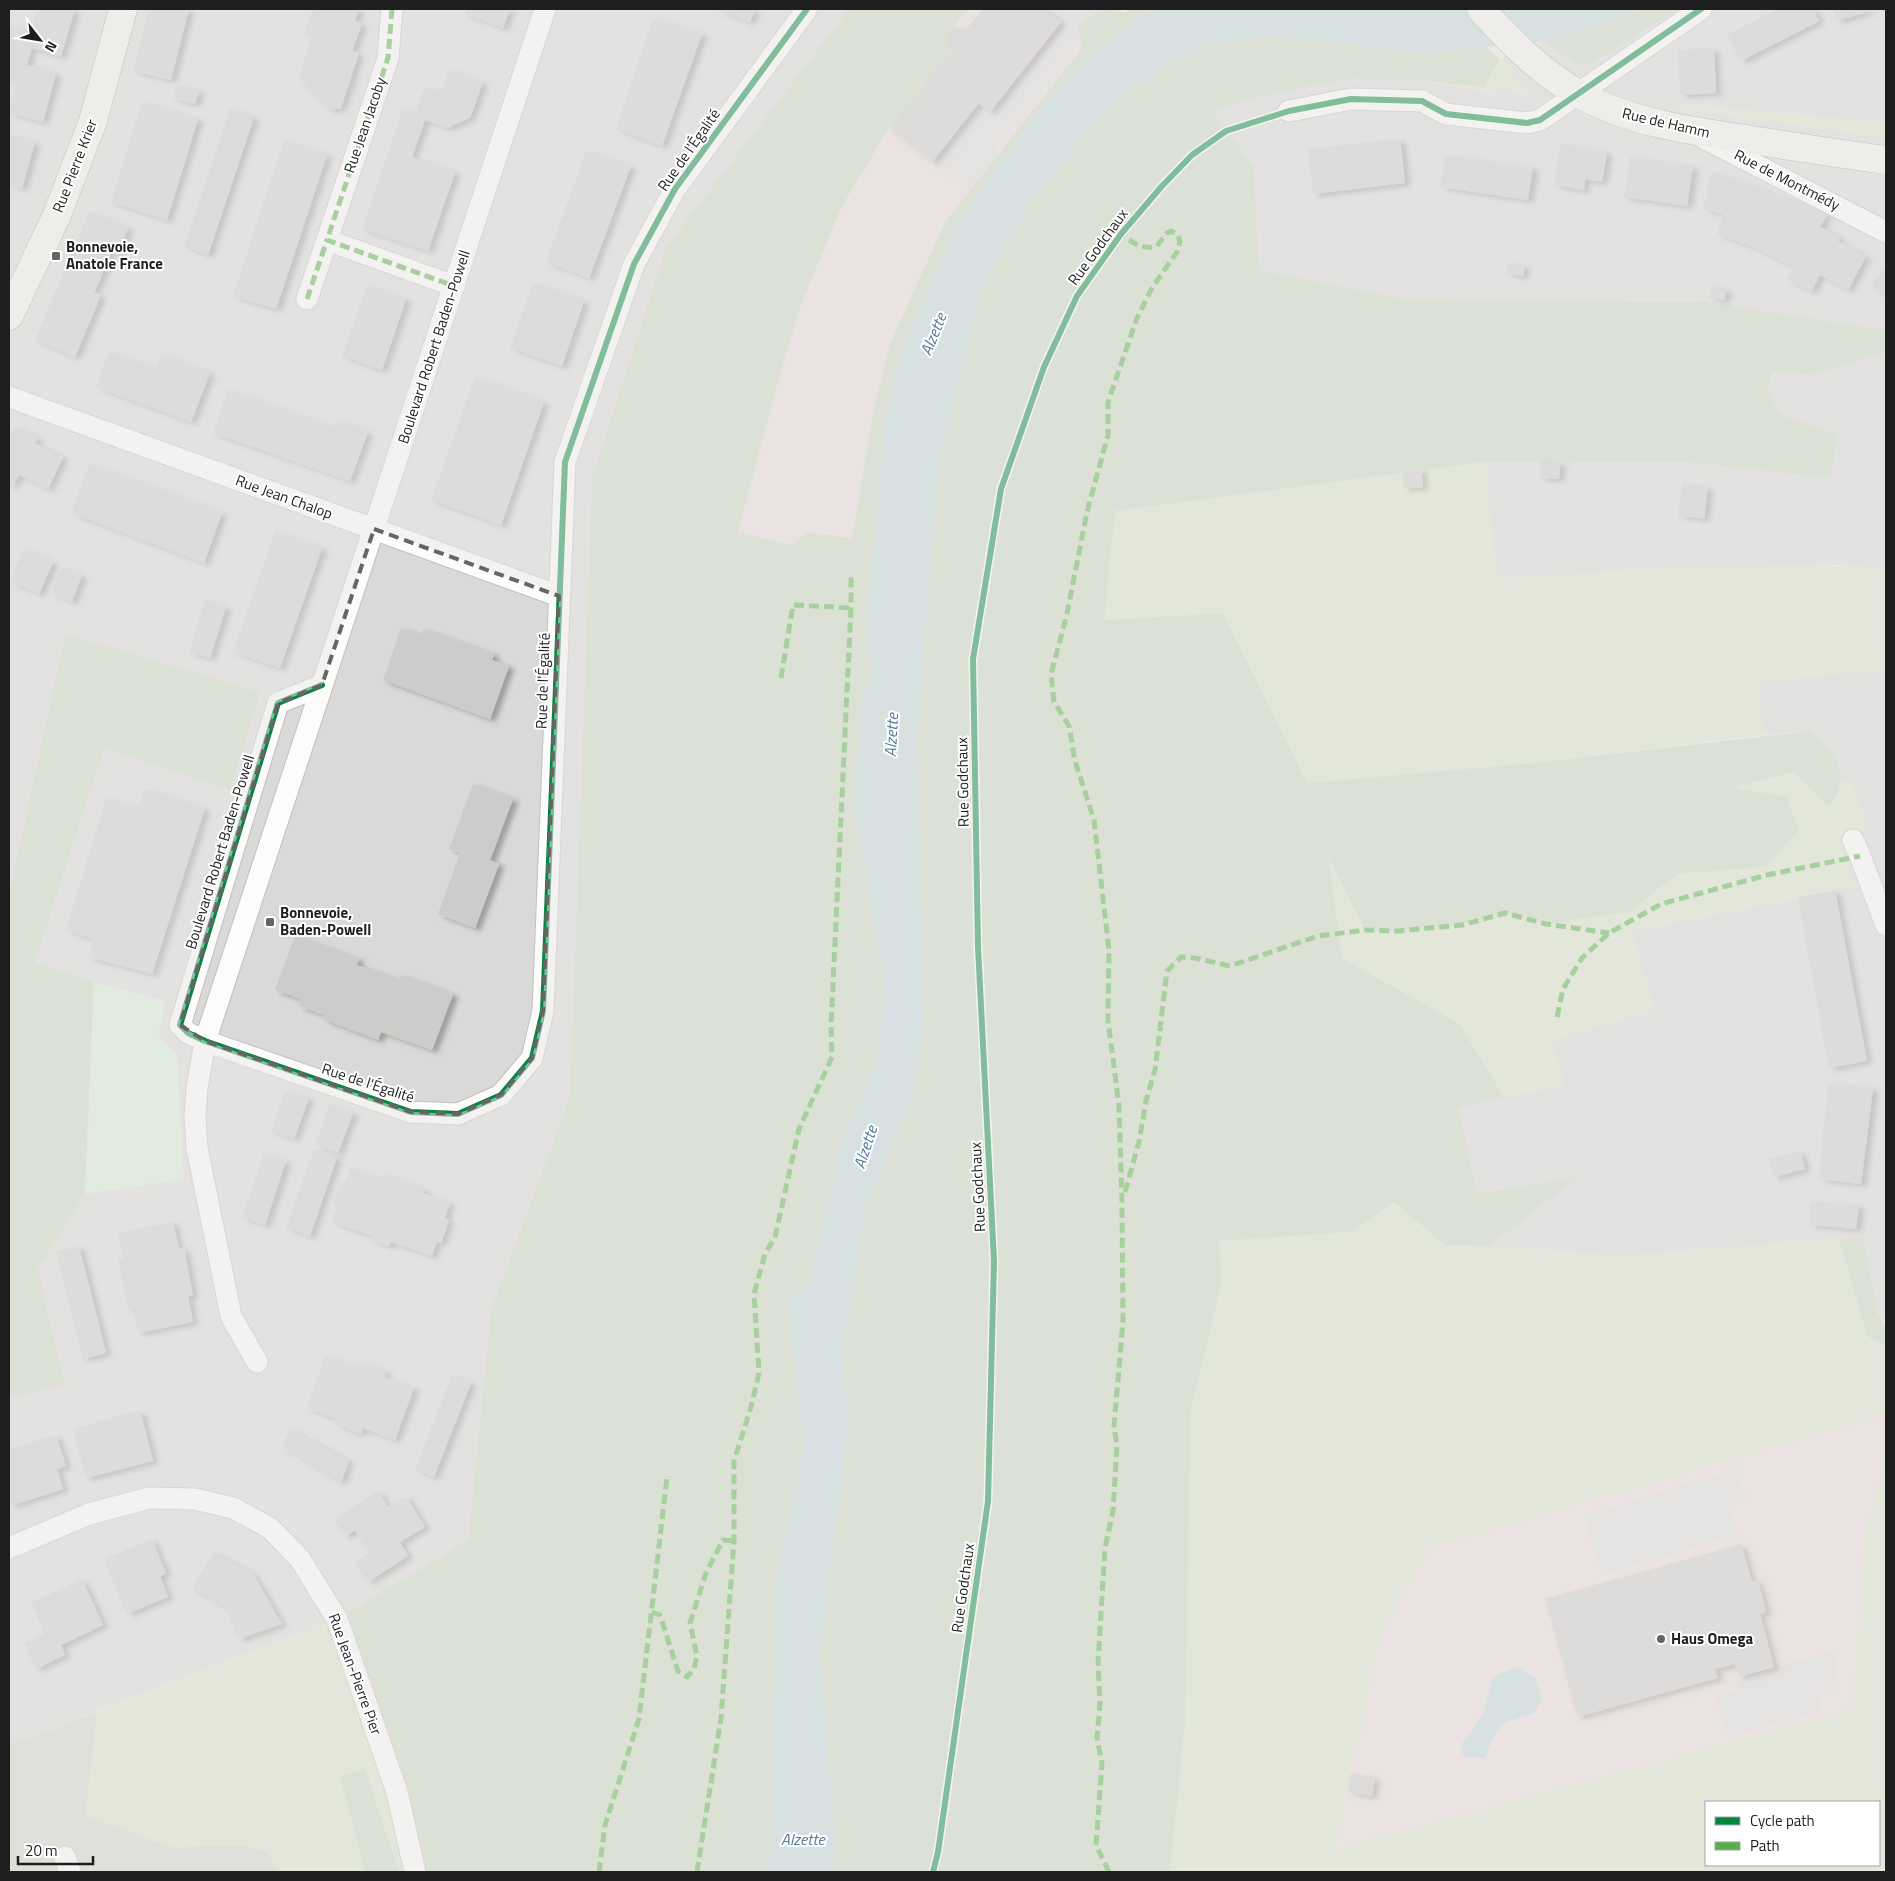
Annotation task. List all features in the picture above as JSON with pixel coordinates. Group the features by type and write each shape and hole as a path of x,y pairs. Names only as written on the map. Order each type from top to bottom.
{"main road":[{"name":"Rue Pierre Krier","path":"9,316 57,215 94,120 123,9"},
{"name":"Rue de Hamm","path":"1481,9 1506,37 1528,57 1578,93 1620,113 1687,130 1886,160"}],"street":[{"name":"Rue Jean Jacoby","path":"307,299 388,58 392,9"},
{"name":"Boulevard Robert Baden-Powell","path":"257,1362 231,1316 198,1148 195,1117 196,1088 205,1041 545,9"},
{"name":"Rue de l'Égalité","path":"205,1041 411,1112 458,1114 500,1096 532,1058 543,1011 565,462 634,264 675,189 807,9"},
{"path":"1289,111 1351,99 1422,101 1446,114 1527,123 1540,120 1701,9"},
{"name":"Rue de Montmédy","path":"1687,130 1742,156 1886,232"},
{"path":"327,240 454,286"},
{"name":"Rue Jean Chalop","path":"9,397 559,596"},
{"name":"Boulevard Robert Baden-Powell","path":"205,1041 188,1033 180,1025 278,703 322,685"},
{"path":"1853,840 1886,925"},
{"name":"Rue Jean-Pierre Pier","path":"9,1548 89,1514 149,1498 195,1499 233,1508 270,1528 300,1559 337,1619 397,1792 414,1872"}],"highlighted area":[{"path":"374,529 559,596 543,1011 532,1058 501,1095 458,1114 411,1112 205,1041 180,1025 278,703 322,685"}],"shaded area":[{"path":"9,9 849,9 666,247 592,477 570,1096 491,1310 468,1540 337,1619 9,1745 9,1398 65,1383 38,1269 85,1194 94,982 35,964 104,749 230,790 65,634 9,895"},
{"path":"968,9 1101,9 1078,25 1082,48 945,222 890,344 872,417 852,538 805,532 793,545 738,532 778,382 802,302 842,206 889,128 954,45 945,38"},
{"path":"1043,9 1101,9 1078,25 1082,48 1072,49 1073,58 1064,59 1065,67 1057,69 1058,77 1050,78 1051,85 1042,87 1043,95 1034,97 1036,105 1027,106 1028,114 1020,116 1021,127 1012,128 1013,136 1005,137 994,151 998,154 970,190 932,162 979,103 990,112 1061,23"},
{"path":"1680,9 1886,9 1886,123 1681,104 1680,109 1886,137 1886,330 1708,302 1410,300 1259,270 1254,166 1212,111 1250,99 1348,79 1425,81 1496,94 1498,87 1530,95 1509,77 1514,70 1500,59 1544,41 1574,63 1644,32"},
{"path":"1886,353 1886,569 1838,565 1691,567 1496,579 1485,462 1684,462 1831,478 1838,434 1779,414 1768,386 1772,372 1810,375"},
{"path":"1886,670 1886,1323 1877,1309 1863,1237 1622,1256 1489,1246 1576,1178 1478,1193 1458,1107 1564,1084 1551,1040 1654,1010 1631,931 1835,890 1837,838 1850,781 1841,781 1838,764 1811,731 1764,735 1757,681"},
{"path":"1886,1414 1886,1457 1864,1539 1853,1709 1334,1850 1381,1633 1429,1548"},
{"path":"1736,1469 1746,1501 1728,1506 1737,1534 1602,1575 1584,1516"},
{"path":"1833,1651 1840,1696 1817,1693 1821,1711 1728,1737 1716,1697 1738,1689 1736,1678"},
{"path":"97,1712 86,1815 171,1847 244,1845 268,1852 279,1872 9,1872 9,1745"}],"green space":[{"path":"849,9 968,9 945,38 954,45 889,128 842,206 802,302 778,382 738,532 793,545 805,532 852,538 872,417 890,344 945,222 1082,48 1078,25 1095,13 1105,9 1125,13 1130,9 1158,9 1147,13 1041,108 954,230 903,350 885,429 866,641 873,657 875,675 864,697 854,801 884,979 879,1061 841,1143 812,1277 789,1299 804,1450 776,1583 773,1825 768,1872 415,1872 337,1619 468,1540 491,1310 570,1096 592,477 666,247"},
{"path":"1646,9 1680,9 1590,64 1574,63 1544,41"},
{"path":"1279,35 1427,53 1485,46 1500,59 1483,87 1425,81 1348,79 1250,99 1212,111 1254,166 1259,270 1410,300 1708,302 1886,330 1886,353 1810,375 1772,372 1768,386 1779,414 1838,434 1831,478 1684,462 1485,462 1115,511 1104,620 1223,613 1307,783 1532,763 1811,731 1838,764 1841,776 1839,788 1835,798 1827,806 1794,772 1731,788 1786,796 1799,831 1765,867 1677,874 1630,912 1546,924 1505,913 1462,925 1398,931 1365,930 1329,857 1342,958 1459,1023 1504,1097 1458,1108 1478,1193 1577,1178 1489,1246 1445,1245 1394,1202 1352,1232 1219,1241 1222,1281 1191,1410 1185,1725 1170,1872 829,1872 835,1843 819,1652 848,1427 842,1353 865,1206 911,1101 923,1021 916,743 938,466 980,291 1033,197 1111,105 1169,62 1212,43"},
{"path":"1500,59 1514,70 1509,77 1532,96 1499,87 1496,94 1425,81 1482,87"},
{"path":"1681,104 1886,123 1886,137 1680,109"},
{"path":"1485,462 1496,579 1691,567 1788,565 1886,569 1886,670 1758,681 1764,735 1532,763 1307,783 1223,613 1103,620 1114,511"},
{"path":"65,634 260,692 230,790 104,749 35,963 94,982 85,1194 38,1269 65,1384 9,1398 9,895"},
{"path":"1794,772 1835,800 1841,781 1850,781 1868,826 1837,838 1856,885 1632,931 1654,1010 1551,1040 1565,1083 1504,1097 1459,1023 1342,958 1329,855 1462,925 1505,913 1546,924 1630,912 1677,874 1765,867 1729,789"},
{"path":"94,982 165,1001 159,1036 177,1054 184,1179 85,1194"},
{"path":"1394,1202 1445,1245 1489,1246 1622,1256 1839,1239 1867,1336 1885,1346 1886,1414 1429,1548 1381,1633 1334,1850 1853,1709 1864,1539 1886,1457 1886,1872 1170,1872 1185,1725 1191,1410 1222,1281 1219,1241 1352,1232"},
{"path":"1863,1237 1877,1309 1886,1330 1886,1350 1885,1346 1867,1336 1839,1239"},
{"path":"337,1619 415,1872 399,1872 365,1768 340,1778 365,1872 279,1872 268,1852 244,1845 171,1847 86,1815 97,1712"},
{"path":"365,1768 399,1872 365,1872 340,1777"}],"water":[{"name":"Alzette","path":"1158,9 1646,9 1544,41 1427,53 1279,35 1212,43 1169,62 1111,105 1033,197 980,291 938,466 916,743 923,1021 911,1101 865,1206 842,1353 848,1427 819,1652 835,1843 829,1872 768,1872 773,1825 776,1583 804,1450 789,1299 812,1277 841,1143 879,1061 884,979 854,801 864,697 875,675 873,657 866,641 885,429 903,350 954,230 1041,108 1088,59 1147,13"},
{"path":"1516,1667 1535,1678 1542,1699 1533,1714 1512,1720 1500,1727 1493,1738 1485,1758 1468,1758 1462,1754 1462,1743 1483,1715 1493,1677"}],"building":[{"path":"38,9 75,9 61,56 32,48 27,65 56,73 43,122 9,113 16,85 9,83 9,26 30,33"},
{"path":"149,9 189,9 171,80 133,71"},
{"path":"314,9 359,9 355,21 362,24 352,51 359,53 341,108 329,110 299,77 312,37 304,34"},
{"path":"467,9 510,9 503,28 465,14"},
{"path":"715,9 755,9 750,22"},
{"path":"983,9 1043,9 1061,22 990,112 979,103 932,162 889,128 954,45 945,38 954,26 963,33"},
{"path":"1778,9 1813,9 1819,21 1741,61 1727,35"},
{"path":"1833,9 1875,9 1837,21"},
{"path":"653,18 702,34 662,146 616,129"},
{"path":"1714,48 1716,93 1680,95 1678,50"},
{"path":"449,70 483,82 470,118 447,128 425,120 412,157 455,172 428,251 362,229 403,109 415,113 425,87 441,93"},
{"path":"177,85 199,91 195,104 173,98"},
{"path":"142,102 198,119 167,220 111,202"},
{"path":"230,109 254,117 208,255 184,246"},
{"path":"9,135 35,142 22,188 9,184"},
{"path":"1400,139 1405,183 1313,194 1308,149"},
{"path":"284,141 327,155 276,309 233,296"},
{"path":"1560,144 1607,152 1602,182 1585,179 1584,190 1554,185"},
{"path":"586,151 631,166 589,278 546,262"},
{"path":"1445,155 1533,167 1528,200 1440,187"},
{"path":"1630,157 1693,166 1687,206 1624,197"},
{"path":"1712,172 1807,205 1827,215 1820,227 1840,238 1838,241 1866,256 1848,290 1820,275 1811,292 1787,279 1794,267 1753,247 1717,234 1724,215 1703,208 1709,191 1706,190"},
{"path":"89,212 128,228 118,253 112,250 94,292 101,295 75,357 35,340"},
{"path":"1507,263 1525,266 1523,276 1506,273"},
{"path":"1886,264 1886,296 1871,285"},
{"path":"533,283 584,301 562,366 510,348"},
{"path":"367,286 406,299 382,370 342,356"},
{"path":"1713,286 1727,290 1724,301 1709,297"},
{"path":"109,352 155,369 161,354 210,373 191,422 96,387"},
{"path":"475,377 544,402 501,525 431,500"},
{"path":"228,390 335,428 338,421 368,432 350,481 213,433"},
{"path":"15,427 38,438 35,443 63,457 48,489 19,475 12,487 9,486 9,431 13,433"},
{"path":"1541,461 1560,462 1559,479 1540,478"},
{"path":"89,464 222,513 204,563 71,513"},
{"path":"1421,469 1423,487 1404,488 1402,471"},
{"path":"1682,483 1708,487 1704,519 1678,515"},
{"path":"275,532 322,548 280,668 233,652"},
{"path":"23,549 53,562 39,594 10,581"},
{"path":"62,567 82,575 72,602 51,593"},
{"path":"205,600 226,607 210,658 189,652"},
{"path":"401,628 421,635 423,629 494,654 492,660 509,666 490,719 383,680"},
{"path":"473,784 513,799 490,860 499,864 475,928 438,914 460,853 449,849"},
{"path":"145,789 205,808 152,974 88,957 94,939 66,930 106,798 138,807"},
{"path":"1835,890 1867,1061 1829,1068 1798,897"},
{"path":"295,936 359,959 357,965 399,980 401,975 453,994 432,1050 381,1032 378,1040 323,1019 324,1015 299,1006 301,999 275,990"},
{"path":"1828,1082 1873,1088 1861,1184 1819,1179"},
{"path":"286,1090 309,1098 294,1139 271,1131"},
{"path":"330,1104 353,1113 338,1153 315,1144"},
{"path":"314,1149 337,1157 310,1236 286,1228"},
{"path":"1800,1151 1805,1169 1774,1177 1769,1159"},
{"path":"264,1154 286,1161 265,1225 242,1217"},
{"path":"350,1168 382,1180 384,1174 425,1189 423,1193 450,1203 445,1218 449,1220 441,1243 437,1241 432,1256 391,1242 389,1246 371,1240 372,1236 332,1222 338,1205 333,1204 341,1181 346,1182"},
{"path":"1811,1201 1859,1205 1856,1229 1809,1225"},
{"path":"173,1222 179,1249 184,1248 193,1295 188,1296 193,1322 138,1333 133,1308 128,1309 118,1260 123,1259 118,1233"},
{"path":"79,1246 106,1353 83,1359 56,1252"},
{"path":"325,1356 356,1367 358,1361 386,1371 384,1377 414,1388 395,1440 363,1428 361,1434 334,1424 336,1419 307,1408"},
{"path":"452,1375 471,1383 434,1477 415,1470"},
{"path":"140,1410 153,1461 86,1478 73,1429"},
{"path":"290,1429 349,1461 341,1482 282,1447"},
{"path":"56,1435 66,1466 57,1469 63,1489 10,1506 9,1450"},
{"path":"378,1491 388,1507 406,1496 425,1527 400,1542 408,1556 368,1582 355,1562 369,1553 355,1530 345,1537 334,1519"},
{"path":"152,1539 166,1573 160,1576 168,1597 127,1614 104,1559"},
{"name":"Haus Omega","path":"1741,1544 1752,1582 1758,1580 1766,1612 1760,1614 1774,1667 1739,1677 1735,1664 1715,1669 1718,1678 1577,1717 1545,1599"},
{"path":"214,1552 253,1574 282,1624 239,1639 225,1607 192,1588"},
{"path":"82,1579 103,1625 61,1645 65,1655 36,1669 24,1643 45,1633 31,1603"},
{"path":"1351,1773 1375,1777 1372,1796 1348,1792"}],"marked path":[{"path":"392,9 388,58 327,240 454,286"},
{"path":"1109,1872 1096,1845 1102,1764 1097,1738 1100,1704 1098,1663 1105,1548 1113,1511 1117,1446 1114,1426 1123,1322 1119,1106 1108,1020 1109,950 1094,820 1075,761 1069,726 1054,702 1051,674 1067,614 1087,512 1108,435 1108,402 1137,318 1152,288 1177,252 1180,242 1178,235 1171,231 1167,233 1156,247 1137,245 1121,234"},
{"path":"307,299 327,240"},
{"path":"697,1872 721,1718 734,1541 734,1461 751,1407 759,1373 754,1294 765,1254 775,1237 799,1129 832,1057 831,1026 851,608 851,573"},
{"path":"781,678 793,605 851,608"},
{"path":"1557,1017 1563,989 1582,958 1609,933 1661,904 1767,875 1860,856"},
{"path":"1125,1192 1139,1142 1146,1101 1155,1070 1167,971 1181,957 1195,958 1230,966 1318,936 1365,930 1398,931 1462,925 1505,913 1546,924 1609,933"},
{"path":"599,1872 605,1825 639,1719 667,1477"},
{"path":"652,1612 660,1615 678,1671 687,1677 694,1669 697,1656 690,1623 706,1573 723,1540 734,1541"}],"cycle path":[{"path":"322,685 278,703 180,1025 188,1033 205,1041 411,1112 458,1114 501,1095 532,1058 543,1011 565,462 634,264 675,189 807,9"},
{"name":"Rue Godchaux","path":"933,1872 938,1852 988,1501 994,1261 978,947 973,659 1001,489 1044,367 1077,296 1121,234 1162,186 1192,155 1226,131 1289,111 1351,99 1422,101 1446,114 1527,123 1540,120 1701,9"}],"place":[{"name":"Bonnevoie, Anatole France","path":"56,256"},
{"name":"Bonnevoie, Baden-Powell","path":"270,922"},
{"name":"Haus Omega","path":"1661,1639"}]}
